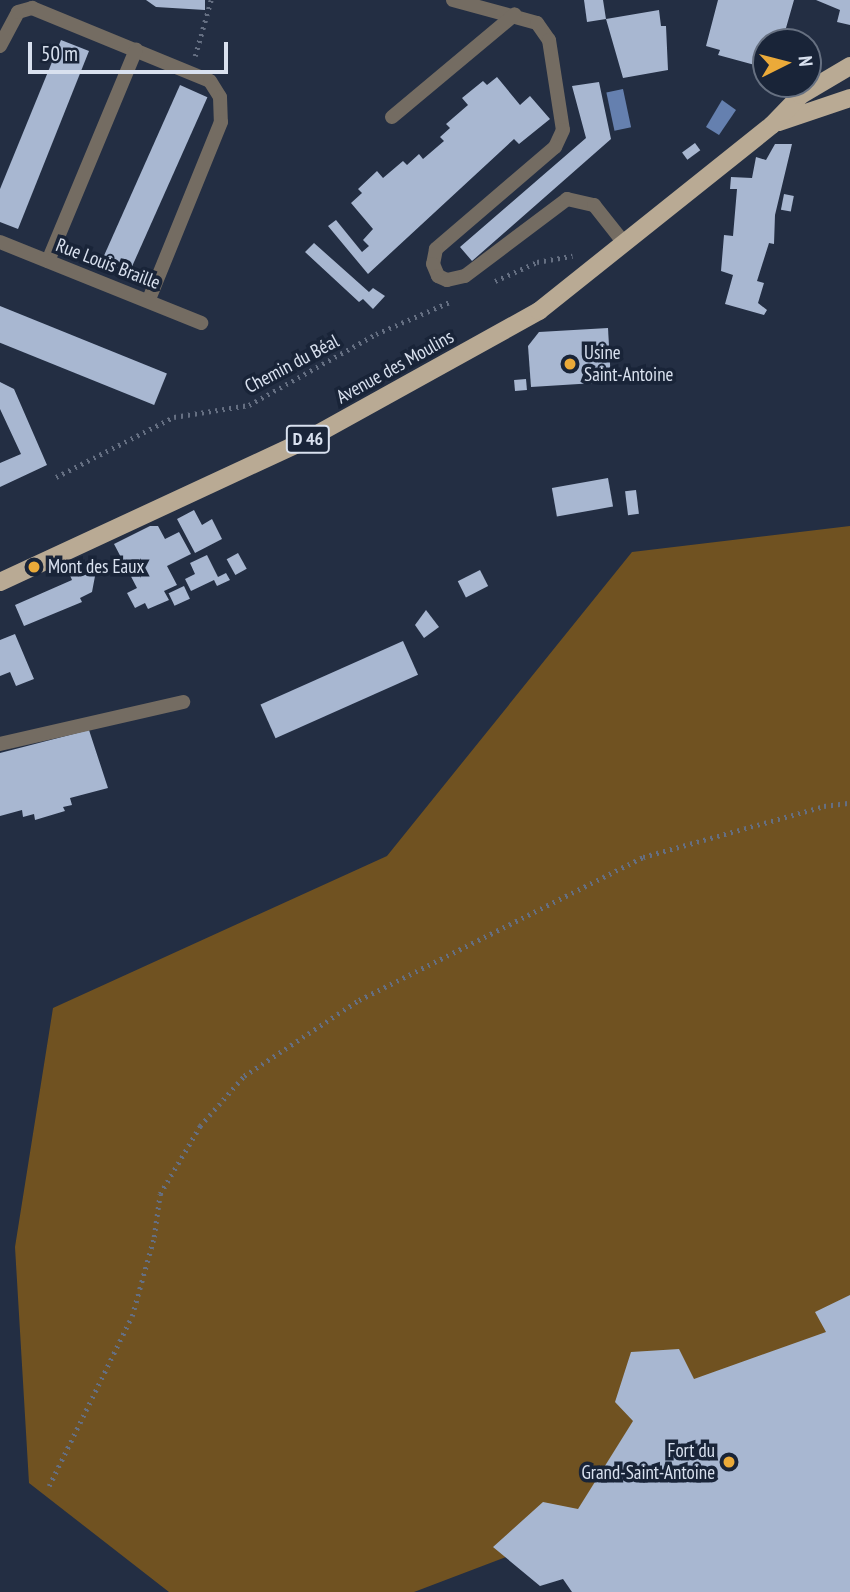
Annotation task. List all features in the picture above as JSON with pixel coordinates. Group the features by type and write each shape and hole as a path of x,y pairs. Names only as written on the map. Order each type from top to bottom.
{"main road":[{"name":"Avenue des Moulins","path":"0,582 310,438 539,311 772,125 822,80 850,66"},
{"name":"Avenue des Moulins","path":"772,125 850,97"}],"street":[{"path":"453,0 515,14 537,23 549,40 563,130 555,147 436,249 433,264 438,276 447,280 465,276 567,199 594,205 624,243"},
{"path":"0,46 18,12 32,8 210,81 220,97 221,122 149,299"},
{"path":"392,117 515,14"},
{"path":"48,261 136,50"},
{"name":"Rue Louis Braille","path":"0,242 149,299 201,323"},
{"path":"0,744 183,702"}],"path":[{"path":"188,72 209,18 211,0"},
{"path":"488,284 537,262"},
{"name":"Chemin du Béal","path":"56,477 174,417 249,405 376,334 463,295"},
{"path":"49,1486 132,1317 154,1237 160,1194 200,1126 244,1076 359,1000 643,857 824,806 850,803"}],"shaded area":[{"path":"850,526 850,1521 662,1498 414,1592 169,1592 29,1483 15,1247 53,1008 387,856 632,552"}],"water":[{"path":"623,89 631,127 614,131 606,93"},
{"path":"722,100 736,110 719,135 706,127"}],"building":[{"path":"146,0 205,0 205,10 156,7"},
{"path":"584,0 603,0 606,19 587,22"},
{"path":"718,0 794,0 786,28 752,28 752,64 718,55 720,50 706,46"},
{"path":"816,0 850,0 850,25 837,22 840,10"},
{"path":"659,10 661,26 666,26 668,70 623,78 606,19"},
{"path":"61,40 89,51 18,229 0,222 0,189"},
{"path":"497,77 520,105 530,96 550,119 519,144 514,139 368,274 328,226 336,220 362,252 369,246 363,240 373,229 351,203 362,193 358,189 377,171 383,178 403,161 407,165 419,154 423,159 444,141 440,137 450,128 446,124 468,105 462,98 483,81 487,85"},
{"path":"599,82 611,139 472,261 460,247 586,138 572,86"},
{"path":"180,85 207,97 129,274 101,261"},
{"path":"695,143 700,150 687,160 682,152"},
{"path":"775,144 792,144 775,215 774,244 769,243 757,281 764,283 758,303 767,310 764,315 725,304 733,275 721,271 724,235 733,236 737,189 730,189 731,177 752,178 756,157 766,160"},
{"path":"784,194 794,196 791,212 781,210"},
{"path":"314,243 369,292 373,288 385,296 373,309 363,299 359,302 305,252"},
{"path":"0,306 167,373 154,405 0,343"},
{"name":"Usine Saint-Antoine","path":"608,328 611,382 531,387 528,346 539,332"},
{"path":"526,379 527,390 515,391 514,380"},
{"path":"0,382 14,389 47,465 0,487 0,463 21,454 0,409"},
{"path":"608,478 613,507 557,516 552,488"},
{"path":"636,490 639,514 628,515 625,491"},
{"path":"194,510 202,525 212,519 222,539 195,553 177,519"},
{"path":"150,526 158,526 165,539 179,532 191,554 167,566 177,585 164,591 169,600 148,609 145,603 135,608 127,593 137,588 114,544"},
{"path":"238,553 247,569 235,575 227,559"},
{"path":"207,555 218,577 226,573 230,580 217,586 214,580 191,591 185,579 195,574 190,563"},
{"path":"91,562 96,571 92,592 80,598 82,602 24,626 15,605 72,580 69,573"},
{"path":"480,570 488,586 466,597 458,581"},
{"path":"184,586 190,599 175,606 169,593"},
{"path":"426,610 439,627 424,638 415,625"},
{"path":"15,634 34,679 16,686 10,672 0,676 0,640"},
{"path":"403,641 418,675 276,738 260,704"},
{"path":"89,730 108,788 70,798 72,805 63,807 65,811 35,820 34,814 23,817 22,810 0,816 0,753"},
{"name":"Fort du Grand-Saint-Antoine","path":"850,1295 850,1592 572,1592 563,1579 540,1586 493,1547 543,1502 578,1509 633,1421 615,1402 631,1352 679,1349 694,1379 826,1332 815,1312"}],"place":[{"name":"Usine Saint-Antoine","path":"570,364"},
{"name":"Mont des Eaux","path":"34,567"},
{"name":"Fort du Grand-Saint-Antoine","path":"729,1462"}]}
